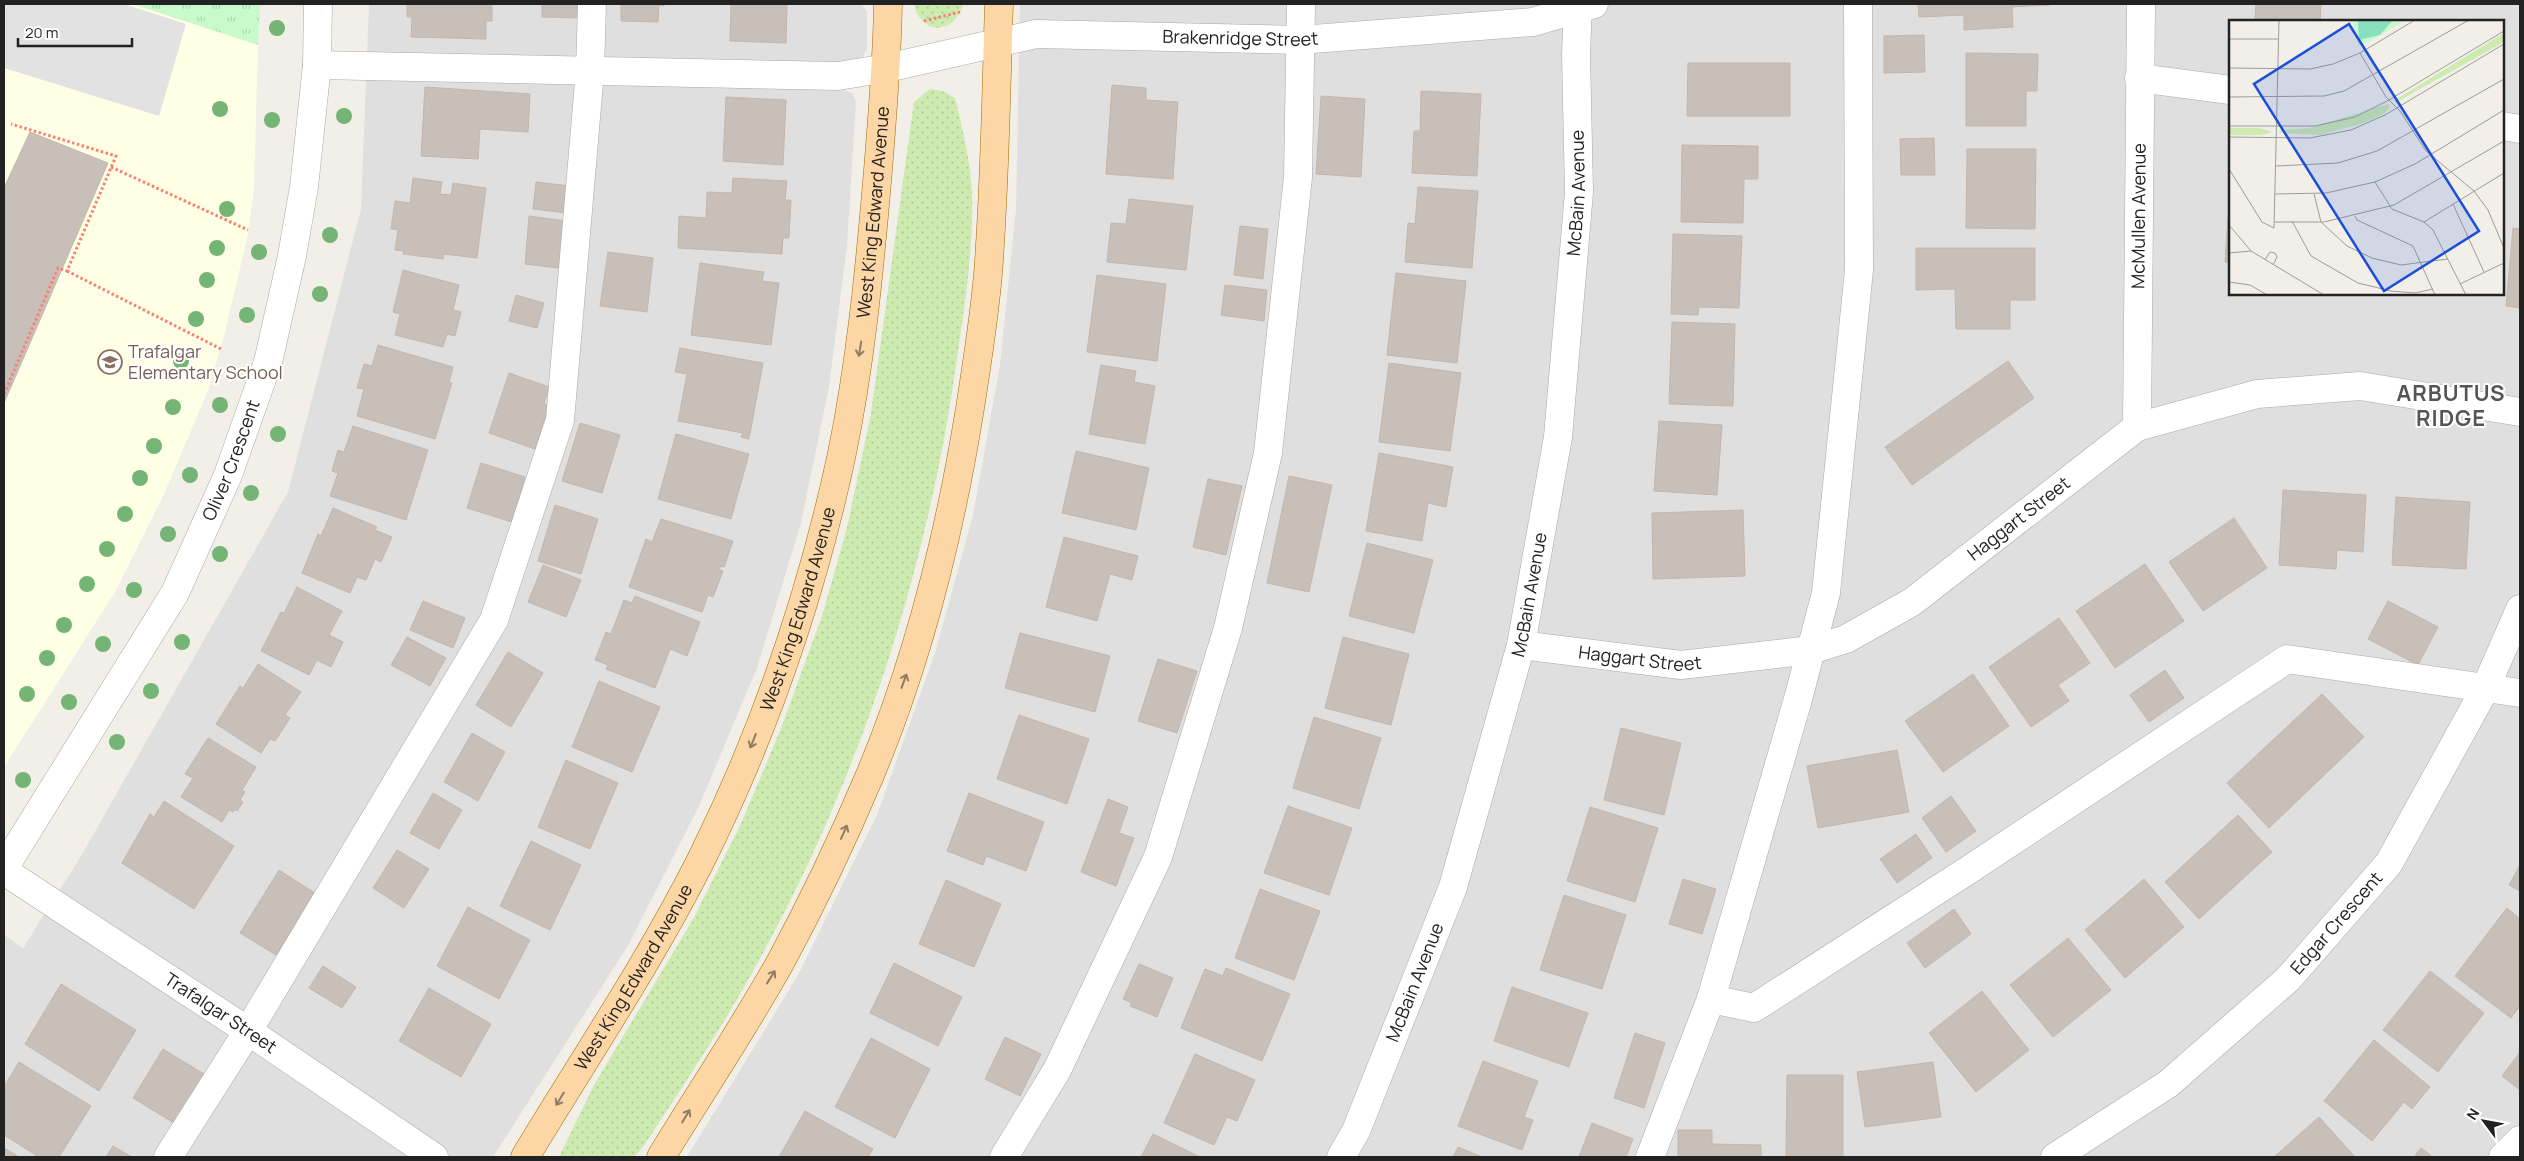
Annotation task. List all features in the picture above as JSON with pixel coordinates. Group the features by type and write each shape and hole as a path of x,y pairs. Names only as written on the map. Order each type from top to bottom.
{"main road":[{"name":"West King Edward Avenue","path":"525,1157 653,949 701,858 744,764 780,673 814,568 841,457 860,346 870,271 887,68 888,4"},
{"path":"661,1157 779,965 819,888 871,773 916,650 939,562 961,460 978,359 988,278 994,185 997,43 1000,4"}],"street":[{"name":"Oliver Crescent","path":"4,870 176,593 228,475 268,362 292,256 304,187 317,65 318,4"},
{"path":"168,1157 248,1031 494,620 560,420 590,71 592,4"},
{"path":"1004,1157 1057,1070 1158,857 1228,628 1268,453 1298,177 1301,4"},
{"path":"1650,1157 1711,999 1826,593 1860,270 1858,4"},
{"name":"McMullen Avenue","path":"2136,427 2141,4"},
{"name":"Brakenridge Street","path":"317,65 838,76 887,68 1036,34 1300,40 1533,22 1584,5"},
{"name":"McBain Avenue","path":"1341,1157 1356,1131 1453,887 1521,645 1558,438 1579,192 1576,55 1584,5"},
{"path":"2139,78 2229,90"},
{"path":"2504,126 2520,128"},
{"name":"Haggart Street","path":"1521,645 1681,665 1811,650 1846,639 1912,602 2136,427 2257,394 2360,386 2520,412"},
{"name":"Edgar Crescent","path":"2055,1157 2168,1084 2288,979 2389,864 2484,689 2520,609"},
{"path":"1711,999 1754,1008 1978,864 2287,659 2520,693"},
{"name":"Trafalgar Street","path":"4,870 248,1031 434,1157"},
{"path":"2503,1157 2520,1140"}],"path":[{"path":"924,21 960,12"},
{"path":"11,124 116,156 67,271"},
{"path":"111,167 248,230"},
{"path":"4,394 58,268 221,349"}],"shaded area":[{"name":"Trafalgar Elementary School","path":"4,4 132,4 258,45 254,188 248,234 225,332 208,391 164,494 115,592 4,767"},
{"path":"4,4 124,4 186,24 159,116 4,68"},
{"path":"369,4 861,4 867,11 867,49 862,58 850,62 845,90 852,93 856,101 847,245 829,387 801,523 757,668 700,804 629,944 493,1157 4,1157 4,935 23,948 80,858 288,492 361,209"},
{"path":"1020,4 2520,4 2520,1157 687,1157 797,977 877,815 935,653 973,515 1000,365 1016,209"}],"green space":[{"path":"132,4 260,4 258,45"},
{"path":"914,4 963,4 953,22 938,28 923,22"},
{"path":"930,89 943,91 955,98 971,181 970,258 956,366 928,518 886,667 860,740 831,812 799,882 736,1001 643,1147 634,1157 559,1157 594,1085 692,921 740,826 780,731 822,616 847,528 871,413 914,102"}],"building":[{"path":"407,4 492,4 492,21 486,21 486,39 411,37 412,17 407,17"},
{"path":"542,4 582,4 582,18 542,17"},
{"path":"621,4 664,4 664,6 659,5 658,22 621,21"},
{"path":"731,4 787,4 786,43 730,41"},
{"path":"1918,4 2050,5 2012,7 2013,27 1964,30 1964,15 1919,17"},
{"path":"2256,4 2321,4 2320,20 2255,20"},
{"path":"1924,35 1925,72 1884,73 1884,36"},
{"path":"1966,53 2038,54 2037,91 2026,91 2026,126 1966,126"},
{"path":"1688,63 1790,63 1790,116 1687,116"},
{"path":"1112,85 1146,88 1146,100 1178,102 1173,179 1106,174"},
{"path":"425,87 530,94 528,132 480,129 478,159 421,156"},
{"path":"1421,91 1481,94 1477,176 1412,173 1414,131 1420,131"},
{"path":"1321,96 1365,99 1361,177 1316,174"},
{"path":"726,97 786,100 783,165 723,161"},
{"path":"30,132 108,163 4,403 4,188"},
{"path":"1934,138 1935,175 1901,175 1900,139"},
{"path":"1682,145 1758,146 1758,179 1744,179 1743,223 1681,222"},
{"path":"1967,149 2036,149 2035,229 1966,228"},
{"path":"413,178 442,182 440,194 451,195 453,183 486,188 477,258 444,254 443,259 403,254 404,251 395,250 398,230 391,229 395,201 410,203"},
{"path":"733,178 787,181 785,200 791,200 789,238 783,238 782,254 678,248 679,216 706,218 707,192 732,193"},
{"path":"536,182 579,187 575,214 533,209"},
{"path":"1418,187 1478,191 1472,268 1405,262 1408,223 1415,224"},
{"path":"1129,199 1193,206 1186,270 1107,262 1111,223 1126,224"},
{"path":"2229,203 2229,263 2225,262"},
{"path":"529,216 573,222 567,269 525,264"},
{"path":"1240,226 1268,229 1263,279 1234,275"},
{"path":"2513,228 2520,229 2520,308 2506,306"},
{"path":"1673,234 1742,236 1739,308 1699,307 1698,315 1671,314"},
{"path":"1916,248 2035,248 2035,300 2010,300 2010,329 1956,329 1955,289 1916,290"},
{"path":"608,252 653,258 647,312 600,306"},
{"path":"700,263 764,272 762,281 779,283 771,345 691,335"},
{"path":"403,270 459,285 453,310 461,312 455,336 447,334 443,347 395,335 400,314 393,312"},
{"path":"1396,273 1466,281 1457,363 1387,355"},
{"path":"1097,275 1166,284 1157,361 1087,352"},
{"path":"1225,285 1267,290 1264,321 1221,315"},
{"path":"516,295 544,303 537,328 509,321"},
{"path":"1672,322 1735,324 1733,406 1669,404"},
{"path":"378,345 453,367 449,382 452,383 435,439 357,416 364,389 357,388 364,364 372,366"},
{"path":"680,348 763,363 749,439 741,437 743,433 678,421 687,374 675,372"},
{"path":"2008,361 2034,398 1912,485 1885,447"},
{"path":"1389,363 1461,373 1450,451 1379,442"},
{"path":"1101,365 1136,371 1134,382 1155,386 1145,444 1089,434"},
{"path":"509,373 549,387 544,404 549,406 535,449 489,433"},
{"path":"1659,421 1722,425 1717,495 1654,491"},
{"path":"580,423 620,435 602,493 562,481"},
{"path":"353,426 428,450 406,520 330,496 338,473 332,471 338,450 344,452"},
{"path":"676,434 749,454 731,519 658,499"},
{"path":"1076,451 1149,468 1136,530 1062,513"},
{"path":"1379,453 1453,467 1446,507 1428,503 1422,541 1366,531"},
{"path":"481,463 525,477 512,522 467,508"},
{"path":"1289,476 1332,485 1309,592 1267,583"},
{"path":"1208,479 1242,486 1226,555 1193,547"},
{"path":"2283,490 2366,495 2363,552 2337,550 2336,569 2279,565"},
{"path":"2396,497 2470,502 2466,569 2392,565"},
{"path":"555,505 598,519 581,574 538,561"},
{"path":"333,508 377,527 375,530 392,537 381,562 375,559 366,580 357,577 350,593 302,573 318,534 321,536"},
{"path":"1743,510 1745,576 1653,579 1652,513"},
{"path":"2234,518 2267,568 2203,611 2169,562"},
{"path":"661,519 733,541 724,567 721,566 719,570 723,571 713,597 708,595 702,612 629,587 646,539 652,542"},
{"path":"1064,537 1138,556 1132,580 1110,574 1097,621 1046,607"},
{"path":"1367,543 1433,560 1414,633 1349,616"},
{"path":"2145,564 2184,621 2115,668 2076,611"},
{"path":"543,565 581,580 566,617 528,602"},
{"path":"297,587 342,611 329,635 343,642 331,667 317,660 309,675 261,651 281,612 284,613"},
{"path":"635,596 700,622 687,656 670,649 655,688 606,669 608,665 595,660 606,632 611,634 624,600 632,603"},
{"path":"423,601 465,618 453,648 410,630"},
{"path":"2388,601 2438,627 2418,665 2368,639"},
{"path":"2059,618 2090,663 2058,685 2069,701 2031,727 1989,667"},
{"path":"1020,633 1110,656 1095,712 1005,688"},
{"path":"407,637 446,658 430,686 391,665"},
{"path":"1343,637 1409,654 1391,725 1325,708"},
{"path":"508,652 543,673 511,727 476,705"},
{"path":"1158,659 1197,671 1177,733 1138,721"},
{"path":"258,664 301,692 285,715 290,718 275,741 270,739 261,753 216,724 240,686 243,688"},
{"path":"2165,670 2184,698 2149,722 2130,695"},
{"path":"1973,674 2009,726 1943,772 1905,721"},
{"path":"599,681 660,707 632,772 572,747"},
{"path":"2322,694 2364,737 2269,828 2227,783"},
{"path":"1019,715 1089,739 1067,804 997,779"},
{"path":"1314,717 1381,738 1359,809 1293,788"},
{"path":"1621,728 1681,743 1664,815 1604,800"},
{"path":"472,733 505,752 478,801 444,782"},
{"path":"208,738 256,767 242,790 245,792 240,800 243,802 237,811 235,809 233,812 229,810 222,822 181,797 193,778 185,774"},
{"path":"1897,750 1909,812 1818,828 1807,766"},
{"path":"566,760 618,783 590,849 538,827"},
{"path":"433,793 462,810 439,849 410,833"},
{"path":"969,793 1044,822 1026,871 986,856 983,865 947,851"},
{"path":"1951,796 1976,831 1946,852 1922,818"},
{"path":"1108,799 1128,807 1119,833 1134,838 1116,886 1081,872"},
{"path":"164,801 234,846 194,909 122,863 150,814 154,817"},
{"path":"1288,806 1352,828 1329,895 1264,873"},
{"path":"1590,807 1658,828 1635,902 1567,881"},
{"path":"2238,815 2272,852 2199,919 2165,882"},
{"path":"1916,834 1932,858 1897,883 1880,859"},
{"path":"531,841 581,865 550,930 500,906"},
{"path":"397,850 429,869 404,908 373,888"},
{"path":"2520,865 2520,891 2509,885"},
{"path":"279,870 315,893 276,955 240,933"},
{"path":"1683,879 1716,889 1702,934 1669,924"},
{"path":"2144,879 2184,927 2125,978 2085,930"},
{"path":"946,880 1001,904 974,967 919,944"},
{"path":"1260,889 1320,911 1294,980 1235,958"},
{"path":"1564,895 1626,915 1602,989 1540,970"},
{"path":"468,907 530,940 499,999 437,966"},
{"path":"2507,908 2520,919 2520,1006 2511,1018 2455,976"},
{"path":"1954,909 1971,934 1925,968 1907,943"},
{"path":"2068,938 2111,990 2053,1037 2010,985"},
{"path":"894,963 962,997 938,1046 870,1013"},
{"path":"1139,964 1173,978 1157,1017 1130,1006 1132,1003 1123,999"},
{"path":"323,966 356,987 342,1008 309,988"},
{"path":"1226,968 1290,994 1262,1061 1181,1028 1205,969 1223,976"},
{"path":"2430,971 2484,1013 2438,1072 2383,1030"},
{"path":"61,984 136,1030 99,1091 25,1044"},
{"path":"1512,987 1588,1013 1569,1067 1494,1041"},
{"path":"429,988 491,1024 461,1077 399,1041"},
{"path":"1982,991 2029,1050 1976,1092 1929,1033"},
{"path":"1635,1033 1665,1043 1644,1108 1614,1098"},
{"path":"1005,1037 1041,1054 1020,1096 985,1079"},
{"path":"871,1038 930,1069 895,1138 835,1107"},
{"path":"2374,1040 2430,1087 2412,1109 2404,1102 2372,1141 2324,1101"},
{"path":"163,1049 204,1074 174,1123 133,1098"},
{"path":"2520,1052 2520,1090 2502,1076"},
{"path":"1195,1054 1255,1080 1237,1121 1227,1117 1214,1145 1164,1123"},
{"path":"1483,1061 1538,1081 1524,1117 1533,1120 1522,1150 1458,1126"},
{"path":"19,1062 91,1106 59,1157 39,1157 4,1135 4,1087"},
{"path":"1933,1062 1941,1117 1865,1127 1857,1072"},
{"path":"1787,1075 1843,1075 1843,1157 1786,1157"},
{"path":"805,1111 873,1149 868,1157 779,1157"},
{"path":"2319,1117 2355,1157 2274,1157"},
{"path":"1592,1123 1633,1139 1626,1157 1579,1157"},
{"path":"1678,1130 1712,1130 1712,1144 1761,1145 1761,1157 1678,1157"},
{"path":"1153,1134 1200,1157 1141,1157"},
{"path":"113,1146 132,1157 106,1157"},
{"path":"1458,1147 1482,1157 1453,1157"},
{"path":"4,1148 19,1157 4,1157"},
{"path":"2421,1148 2433,1157 2414,1157"}],"place":[{"name":"Trafalgar Elementary School","path":"110,362"}],"district":[{"name":"ARBUTUS RIDGE","path":"2451,406"}]}
